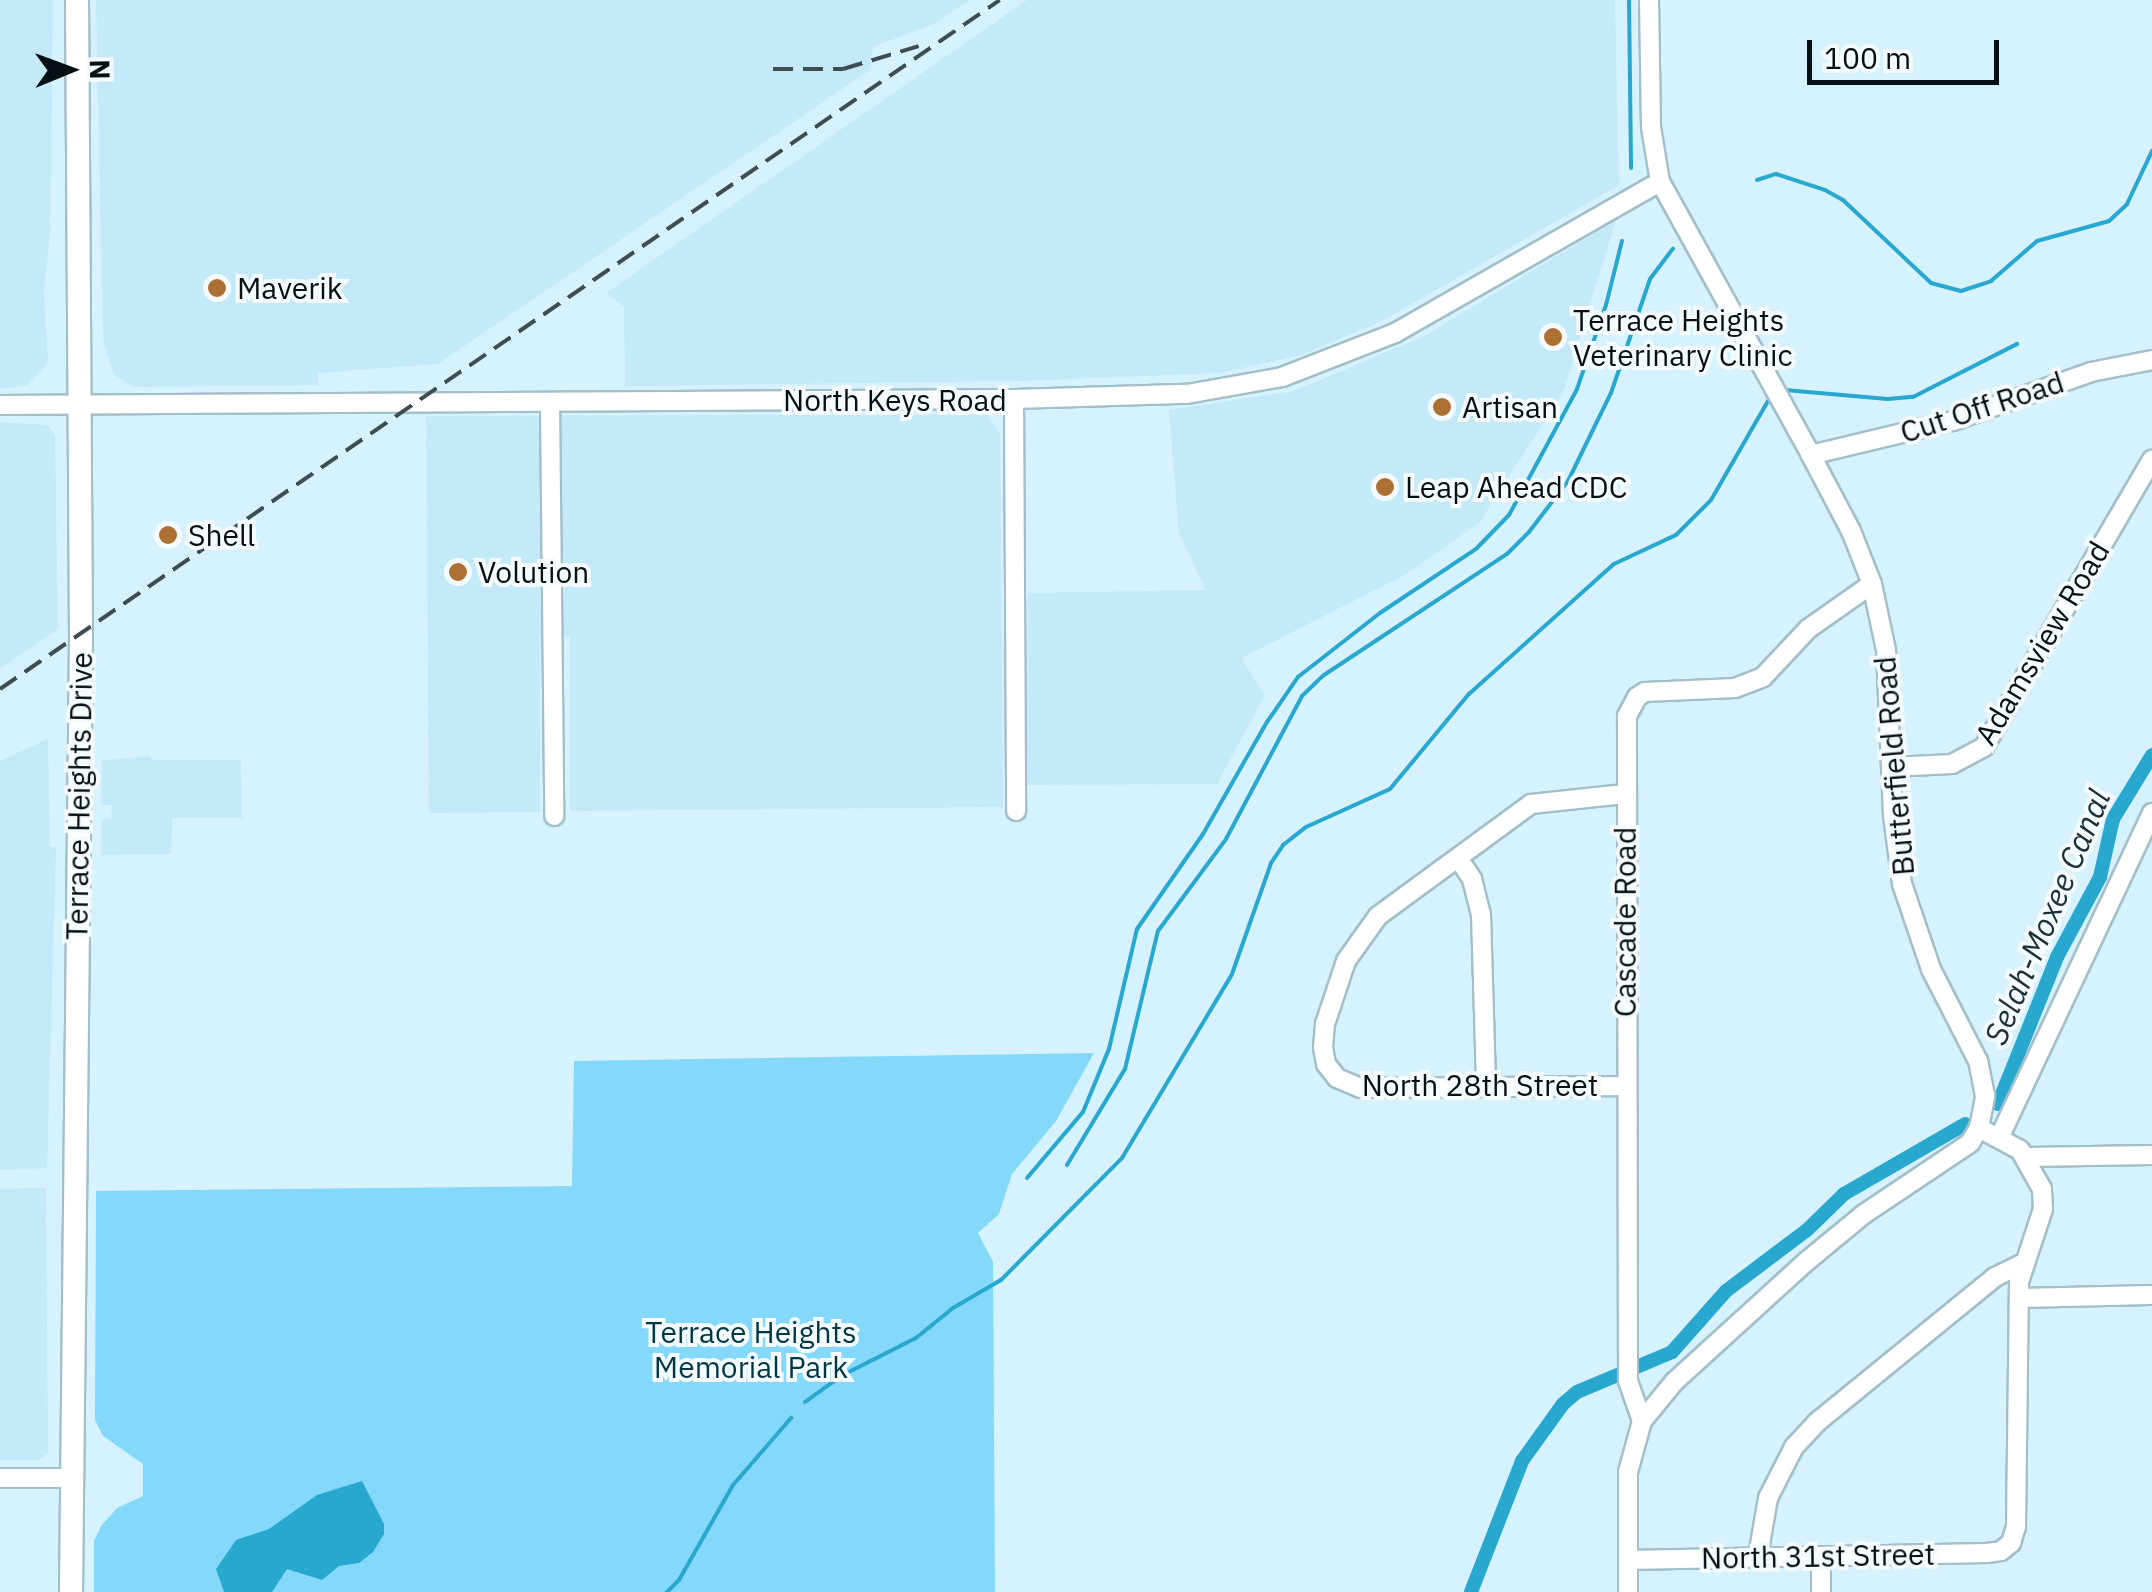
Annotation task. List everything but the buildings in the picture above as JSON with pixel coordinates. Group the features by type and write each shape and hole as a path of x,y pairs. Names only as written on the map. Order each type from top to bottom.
{"main road":[{"name":"Terrace Heights Drive","path":"70,1592 81,404 76,0"}],"street":[{"name":"Butterfield Road","path":"1649,0 1650,128 1660,182 1811,455 1851,531 1872,584 1886,650 1902,884 1932,970 1978,1061 1985,1096 1979,1128"},
{"name":"North Keys Road","path":"0,405 1014,399 1187,394 1282,377 1334,360 1395,333 1660,182"},
{"name":"Cut Off Road","path":"1811,455 1953,421 2092,372 2152,360"},
{"path":"1014,399 1016,810"},
{"path":"550,403 554,816"},
{"name":"Adamsview Road","path":"1892,767 1952,764 1984,747 2152,460"},
{"name":"Cascade Road","path":"1642,1421 1628,1381 1626,724 1637,697 1657,690 1750,684 1777,667 1808,630 1872,584"},
{"path":"1486,1087 1481,914 1472,878 1458,858 1531,804 1626,794"},
{"path":"2000,1136 2152,812"},
{"name":"North 28th Street","path":"1458,858 1378,916 1346,960 1325,1024 1323,1047 1326,1064 1336,1078 1360,1088 1626,1086"},
{"path":"1628,1592 1629,1462 1642,1421 1675,1381 1753,1307 1864,1214 1957,1155 1979,1128 2000,1136 2027,1158 2042,1189 2044,1209 2022,1264 2019,1298 2152,1295"},
{"path":"2027,1158 2152,1155"},
{"path":"1758,1556 1768,1498 1794,1447 1816,1423 1995,1277 2022,1264"},
{"name":"North 31st Street","path":"1628,1560 1986,1553 2007,1548 2016,1526 2019,1298"},
{"path":"0,1478 71,1478"},
{"path":"1821,1556 1821,1592"}],"shaded area":[{"path":"0,0 53,0 50,235 44,291 48,362 28,385 7,388 0,388"},
{"path":"96,0 970,0 933,24 873,47 870,70 438,364 318,373 318,385 133,387 113,374 103,339"},
{"path":"1027,0 1615,0 1619,185 1382,321 1302,355 1219,373 1021,381 625,386 624,307 606,293"},
{"path":"1616,220 1563,393 1479,523 1405,575 1241,658 1265,695 1217,784 1027,785 1028,593 1206,590 1179,534 1169,410 1294,391 1351,367 1426,335"},
{"path":"986,414 1000,433 1003,807 570,811 570,636 540,636 540,812 429,813 426,416"},
{"path":"0,422 49,425 55,436 58,629 0,669"},
{"path":"48,739 50,847 56,847 47,1168 0,1170 0,761"},
{"path":"148,756 153,760 241,760 242,818 172,818 171,854 101,855 102,819 111,819 112,805 101,805 102,761"},
{"path":"46,1188 48,1453 39,1460 0,1460 0,1189"},
{"path":"362,1481 384,1524 384,1534 373,1552 359,1563 339,1566 322,1580 287,1569 272,1592 224,1592 216,1569 236,1540 269,1529 317,1495"}],"green space":[{"name":"Terrace Heights Memorial Park","path":"1094,1053 1056,1121 1012,1174 999,1214 978,1233 993,1262 995,1592 94,1592 94,1541 101,1526 117,1508 143,1496 143,1464 103,1436 95,1420 96,1191 572,1186 574,1061"}],"waterway":[{"path":"1629,0 1631,168"},
{"path":"1757,180 1776,174 1825,190 1843,200 1931,283 1961,291 1991,281 2037,241 2109,221 2127,204 2152,151"},
{"path":"1027,1178 1083,1112 1109,1049 1137,929 1203,834 1267,722 1298,677 1380,613 1476,549 1509,515 1577,389 1606,305 1622,241"},
{"path":"1067,1165 1125,1069 1158,931 1226,839 1302,696 1324,675 1507,554 1529,532 1568,481 1611,393 1650,279 1673,249"},
{"path":"1785,390 1888,399 1913,397 2017,344"},
{"path":"805,1402 841,1376 916,1338 953,1308 1001,1280 1122,1158 1232,974 1271,863 1283,845 1306,827 1390,789 1469,694 1614,564 1676,535 1711,500 1768,401"},
{"name":"Selah-Moxee Canal","path":"1998,1104 2057,957 2100,877 2113,819 2152,755"},
{"name":"Selah-Moxee Canal","path":"1471,1592 1522,1461 1563,1404 1577,1392 1672,1352 1726,1291 1807,1230 1844,1194 1965,1124"},
{"path":"667,1592 679,1580 733,1485 791,1418"}],"railway":[{"path":"0,689 1000,0"},
{"path":"773,69 843,69 919,46"}],"place":[{"name":"Maverik","path":"217,288"},
{"name":"Terrace Heights Veterinary Clinic","path":"1553,337"},
{"name":"Artisan","path":"1442,407"},
{"name":"Leap Ahead CDC","path":"1385,487"},
{"name":"Shell","path":"168,535"},
{"name":"Volution","path":"458,572"}]}
